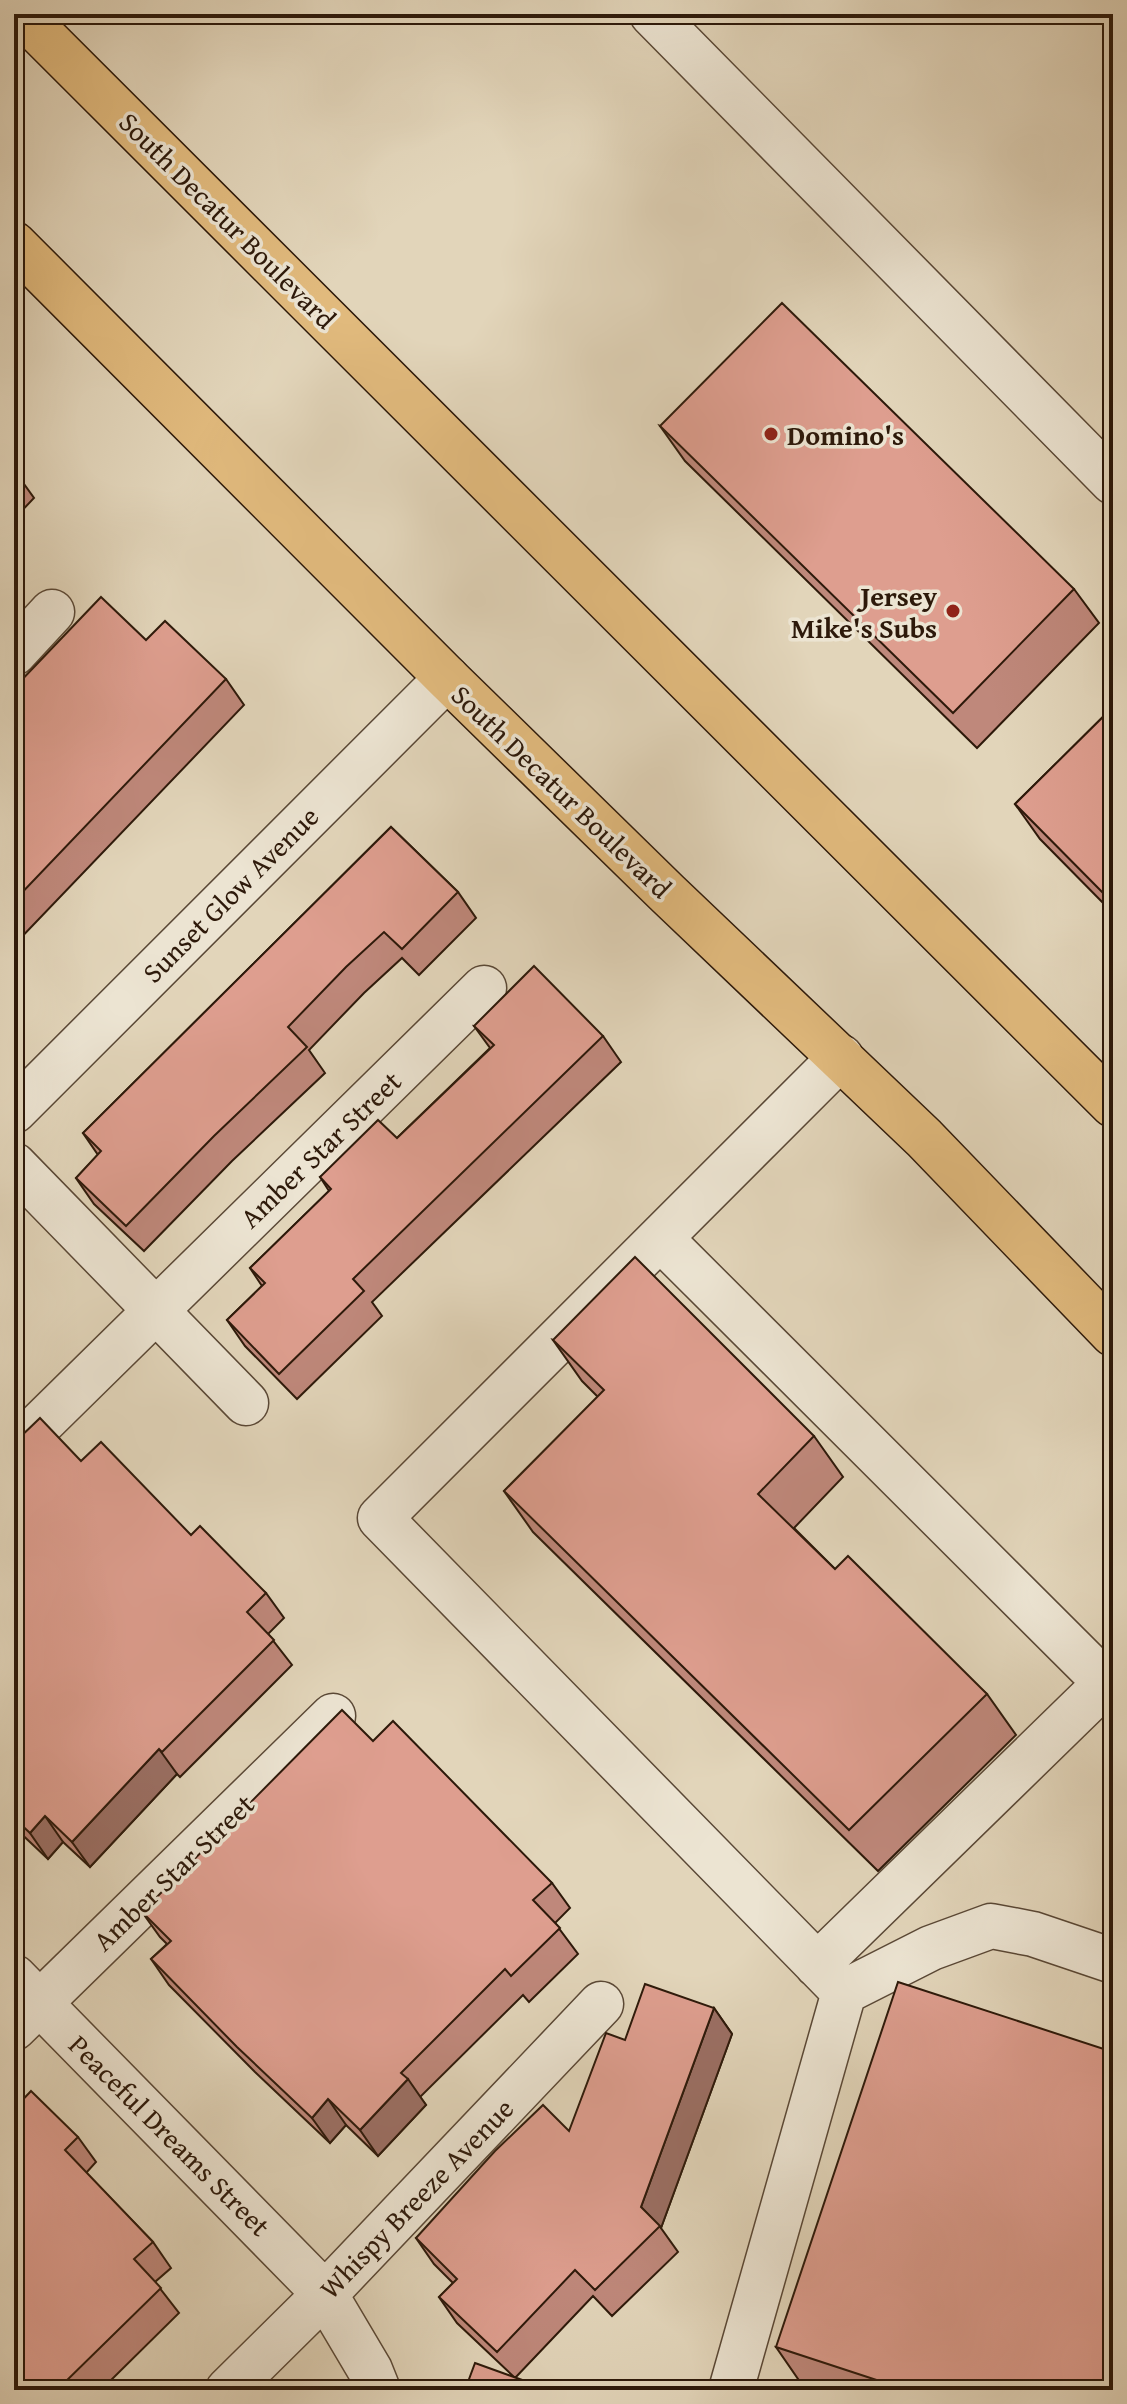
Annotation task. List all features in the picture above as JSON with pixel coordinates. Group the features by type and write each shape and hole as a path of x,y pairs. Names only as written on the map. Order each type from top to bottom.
{"main road":[{"name":"South Decatur Boulevard","path":"21,14 1113,1105"},
{"name":"South Decatur Boulevard","path":"14,244 447,678 667,893 841,1057 1113,1334"}],"street":[{"path":"652,14 1113,482"},
{"path":"14,653 52,612"},
{"name":"Sunset Glow Avenue","path":"14,1111 447,678"},
{"name":"Amber Star Street","path":"14,1450 484,988"},
{"path":"831,1979 380,1518 841,1057"},
{"path":"14,1165 246,1403"},
{"path":"660,1238 1109,1686 831,1979 731,2390"},
{"name":"Amber Star Street","path":"22,2003 333,1716"},
{"path":"831,1979 991,1926 1033,1934 1113,1961"},
{"name":"Peaceful Dreams Street","path":"22,2003 325,2294 370,2370 378,2390"},
{"name":"Whispy Breeze Avenue","path":"228,2390 325,2294 601,2004"}],"building":[{"path":"782,303 1074,589 953,713 660,426"},
{"path":"101,597 146,640 165,621 226,679 14,901 14,688"},
{"path":"1113,707 1113,903 1015,804"},
{"path":"391,827 458,892 402,949 384,932 346,967 288,1027 307,1047 126,1226 76,1178 101,1151 83,1133"},
{"path":"534,966 603,1036 353,1279 364,1291 279,1374 227,1320 265,1283 250,1268 331,1189 320,1177 378,1120 397,1138 494,1045 474,1026"},
{"path":"635,1257 814,1436 758,1494 835,1569 848,1556 987,1694 849,1830 504,1491 604,1390 553,1340"},
{"path":"40,1418 81,1461 101,1442 191,1535 200,1526 266,1593 247,1612 274,1640 162,1752 159,1749 72,1842 45,1816 30,1833 14,1818 14,1443"},
{"path":"342,1710 373,1741 393,1721 552,1883 533,1900 560,1928 511,1976 505,1969 401,2073 408,2079 360,2130 328,2099 312,2118 237,2047 151,1959 171,1941 142,1912"},
{"path":"898,1982 1113,2052 1113,2390 907,2390 776,2347"},
{"path":"645,1984 714,2008 641,2207 660,2226 595,2290 575,2270 497,2352 439,2297 457,2279 416,2238 495,2151 543,2105 569,2131 606,2033 625,2040"},
{"path":"31,2091 78,2137 65,2150 153,2242 134,2259 161,2288 57,2390 14,2390 14,2109"},
{"path":"475,2363 550,2390 465,2390"}],"place":[{"name":"Domino's","path":"771,434"},
{"name":"Jersey Mike's Subs","path":"953,611"}]}
